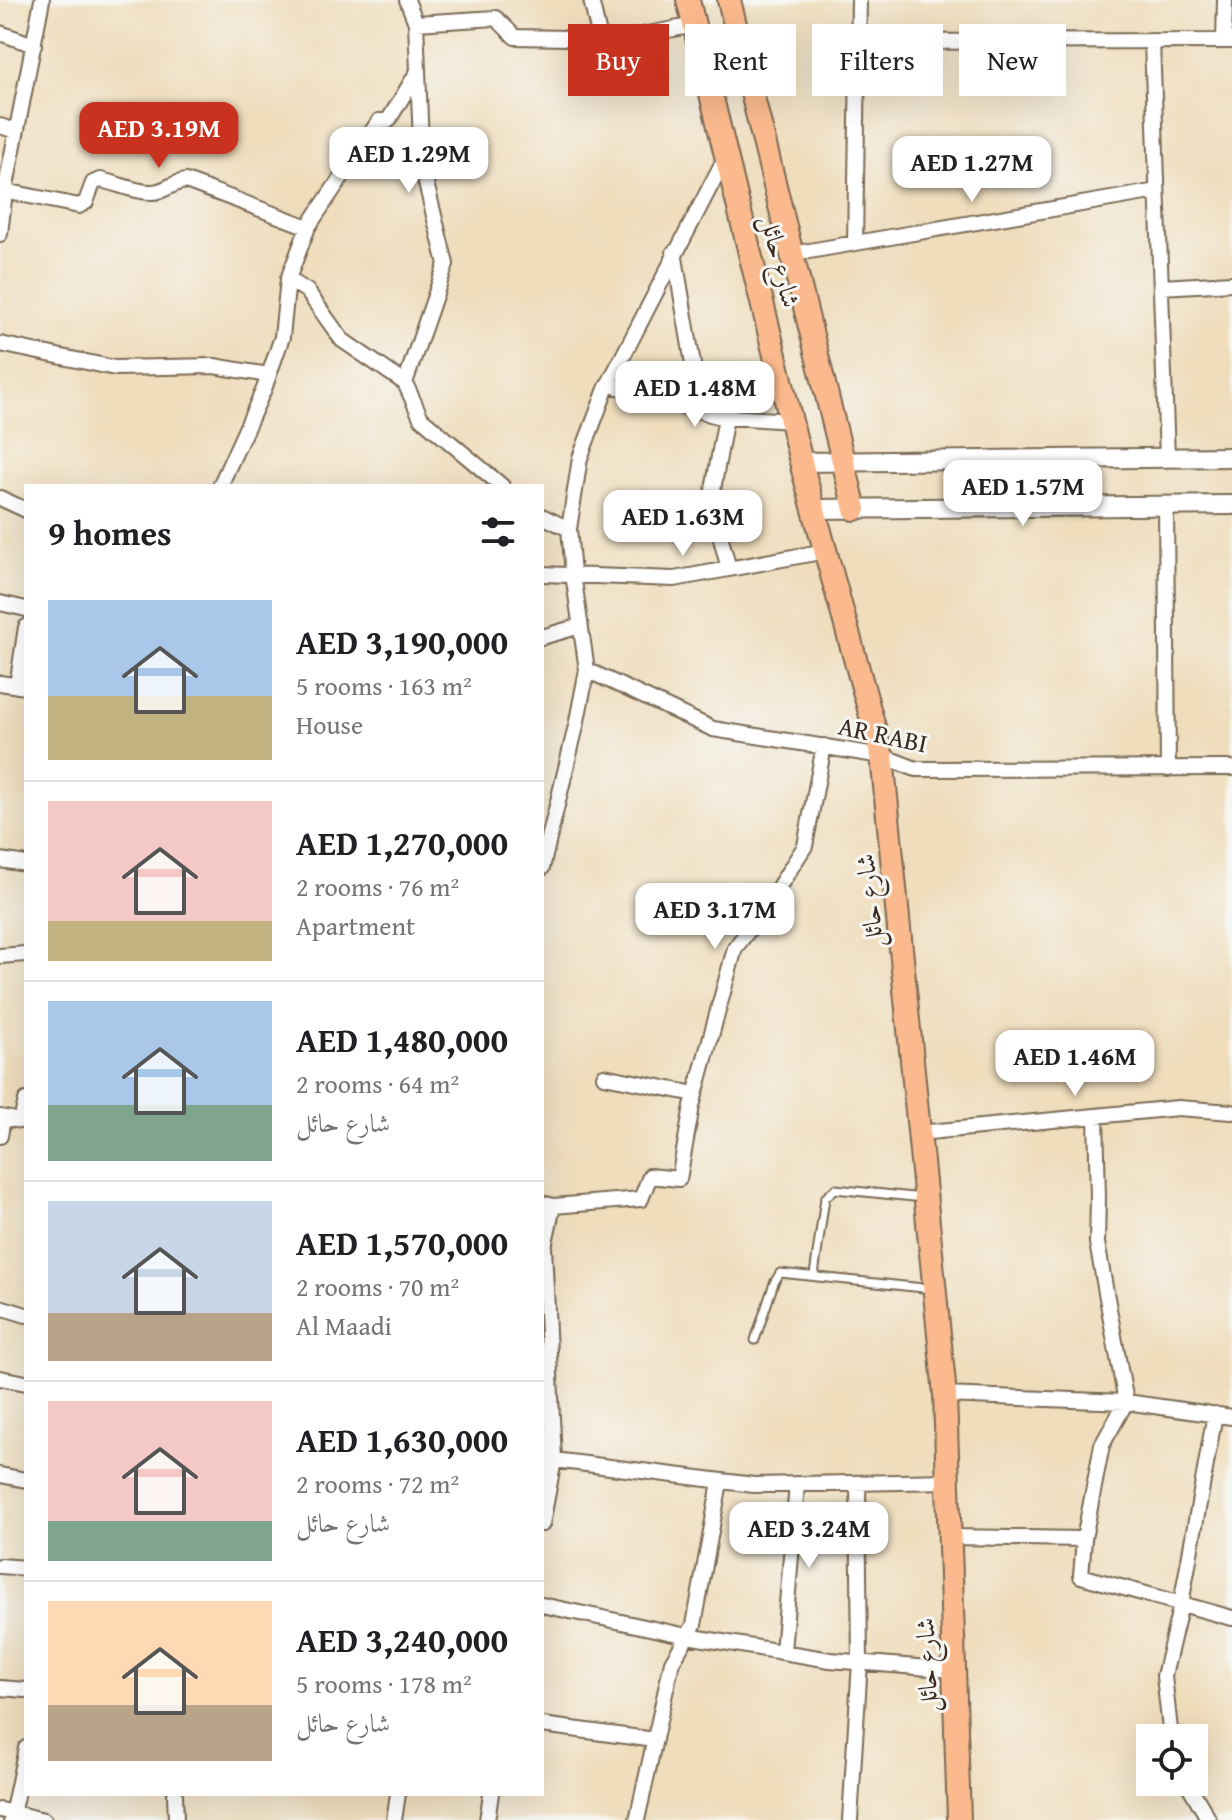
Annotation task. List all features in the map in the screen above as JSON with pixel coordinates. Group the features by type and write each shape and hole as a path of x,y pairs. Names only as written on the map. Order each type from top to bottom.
{"main road":[{"name":"شارع حائل","path":"688,0 695,24"},
{"name":"شارع حائل","path":"729,0 855,509"},
{"name":"شارع حائل","path":"712,96 814,509 882,756 945,1395 959,1820"}],"street":[{"path":"0,234 5,191 42,0"},
{"path":"405,383 446,264 422,167 416,23 407,0"},
{"path":"591,0 597,24"},
{"path":"858,24 859,0"},
{"path":"943,42 1228,41 1225,0"},
{"path":"416,23 496,18 515,37 568,38"},
{"path":"0,33 34,45"},
{"path":"1152,41 1167,458"},
{"path":"221,484 282,337 288,279 308,227 379,121 388,121 418,71"},
{"path":"855,243 857,96"},
{"path":"0,126 16,131"},
{"path":"544,860 587,670 569,529 580,458 608,384 726,156"},
{"path":"5,191 79,206 86,202 93,183 100,180 149,192 161,191 175,181 186,181 308,227"},
{"path":"792,254 1157,191"},
{"path":"674,252 701,411"},
{"path":"288,279 307,291 342,340 405,383 421,418 500,484"},
{"path":"1161,287 1232,283"},
{"path":"0,344 115,368 214,366 268,375"},
{"path":"608,384 726,417 792,421"},
{"path":"726,417 711,501 729,569"},
{"path":"802,462 1232,457"},
{"path":"0,498 24,509"},
{"path":"814,509 1232,505"},
{"path":"1166,506 1168,769"},
{"path":"544,517 569,529"},
{"path":"544,574 674,579 826,551"},
{"path":"0,603 24,609"},
{"path":"544,636 580,626"},
{"path":"0,683 22,687 24,657"},
{"name":"AR RABI","path":"587,670 713,729 882,756 916,769 1232,768"},
{"path":"545,1492 554,1460 546,1368 544,1247 547,1205 641,1199 650,1176 679,1179 695,1094 735,948 764,910 805,846 824,746"},
{"path":"0,860 24,864"},
{"path":"0,956 24,954"},
{"path":"604,1076 695,1094"},
{"path":"0,1136 2,1118 21,1121 24,1108"},
{"path":"919,1133 1178,1108 1232,1112"},
{"path":"1096,1116 1097,1243 1126,1402 1102,1445 1084,1539 1081,1576 1232,1618"},
{"path":"0,1307 24,1314"},
{"path":"0,1378 24,1383"},
{"path":"945,1395 1126,1402 1232,1417"},
{"path":"1169,1724 1164,1676 1181,1604 1215,1414"},
{"path":"554,1460 754,1485 948,1481"},
{"path":"0,1475 24,1480"},
{"path":"637,1820 672,1662 694,1625 720,1482"},
{"path":"850,1820 860,1662 858,1483"},
{"path":"783,1652 797,1484"},
{"path":"950,1537 1084,1539"},
{"path":"0,1566 24,1568"},
{"path":"544,1605 687,1636 783,1652 954,1670"},
{"path":"0,1688 24,1690"},
{"path":"544,1725 655,1740"},
{"path":"24,1755 8,1814 44,1820"},
{"path":"175,1796 176,1820"},
{"path":"394,1820 398,1796"},
{"path":"487,1820 491,1796"},
{"path":"1195,1796 1209,1820"}],"lane":[{"path":"814,1275 828,1193 835,1189 926,1198"},
{"path":"755,1340 780,1273 935,1290"}]}
